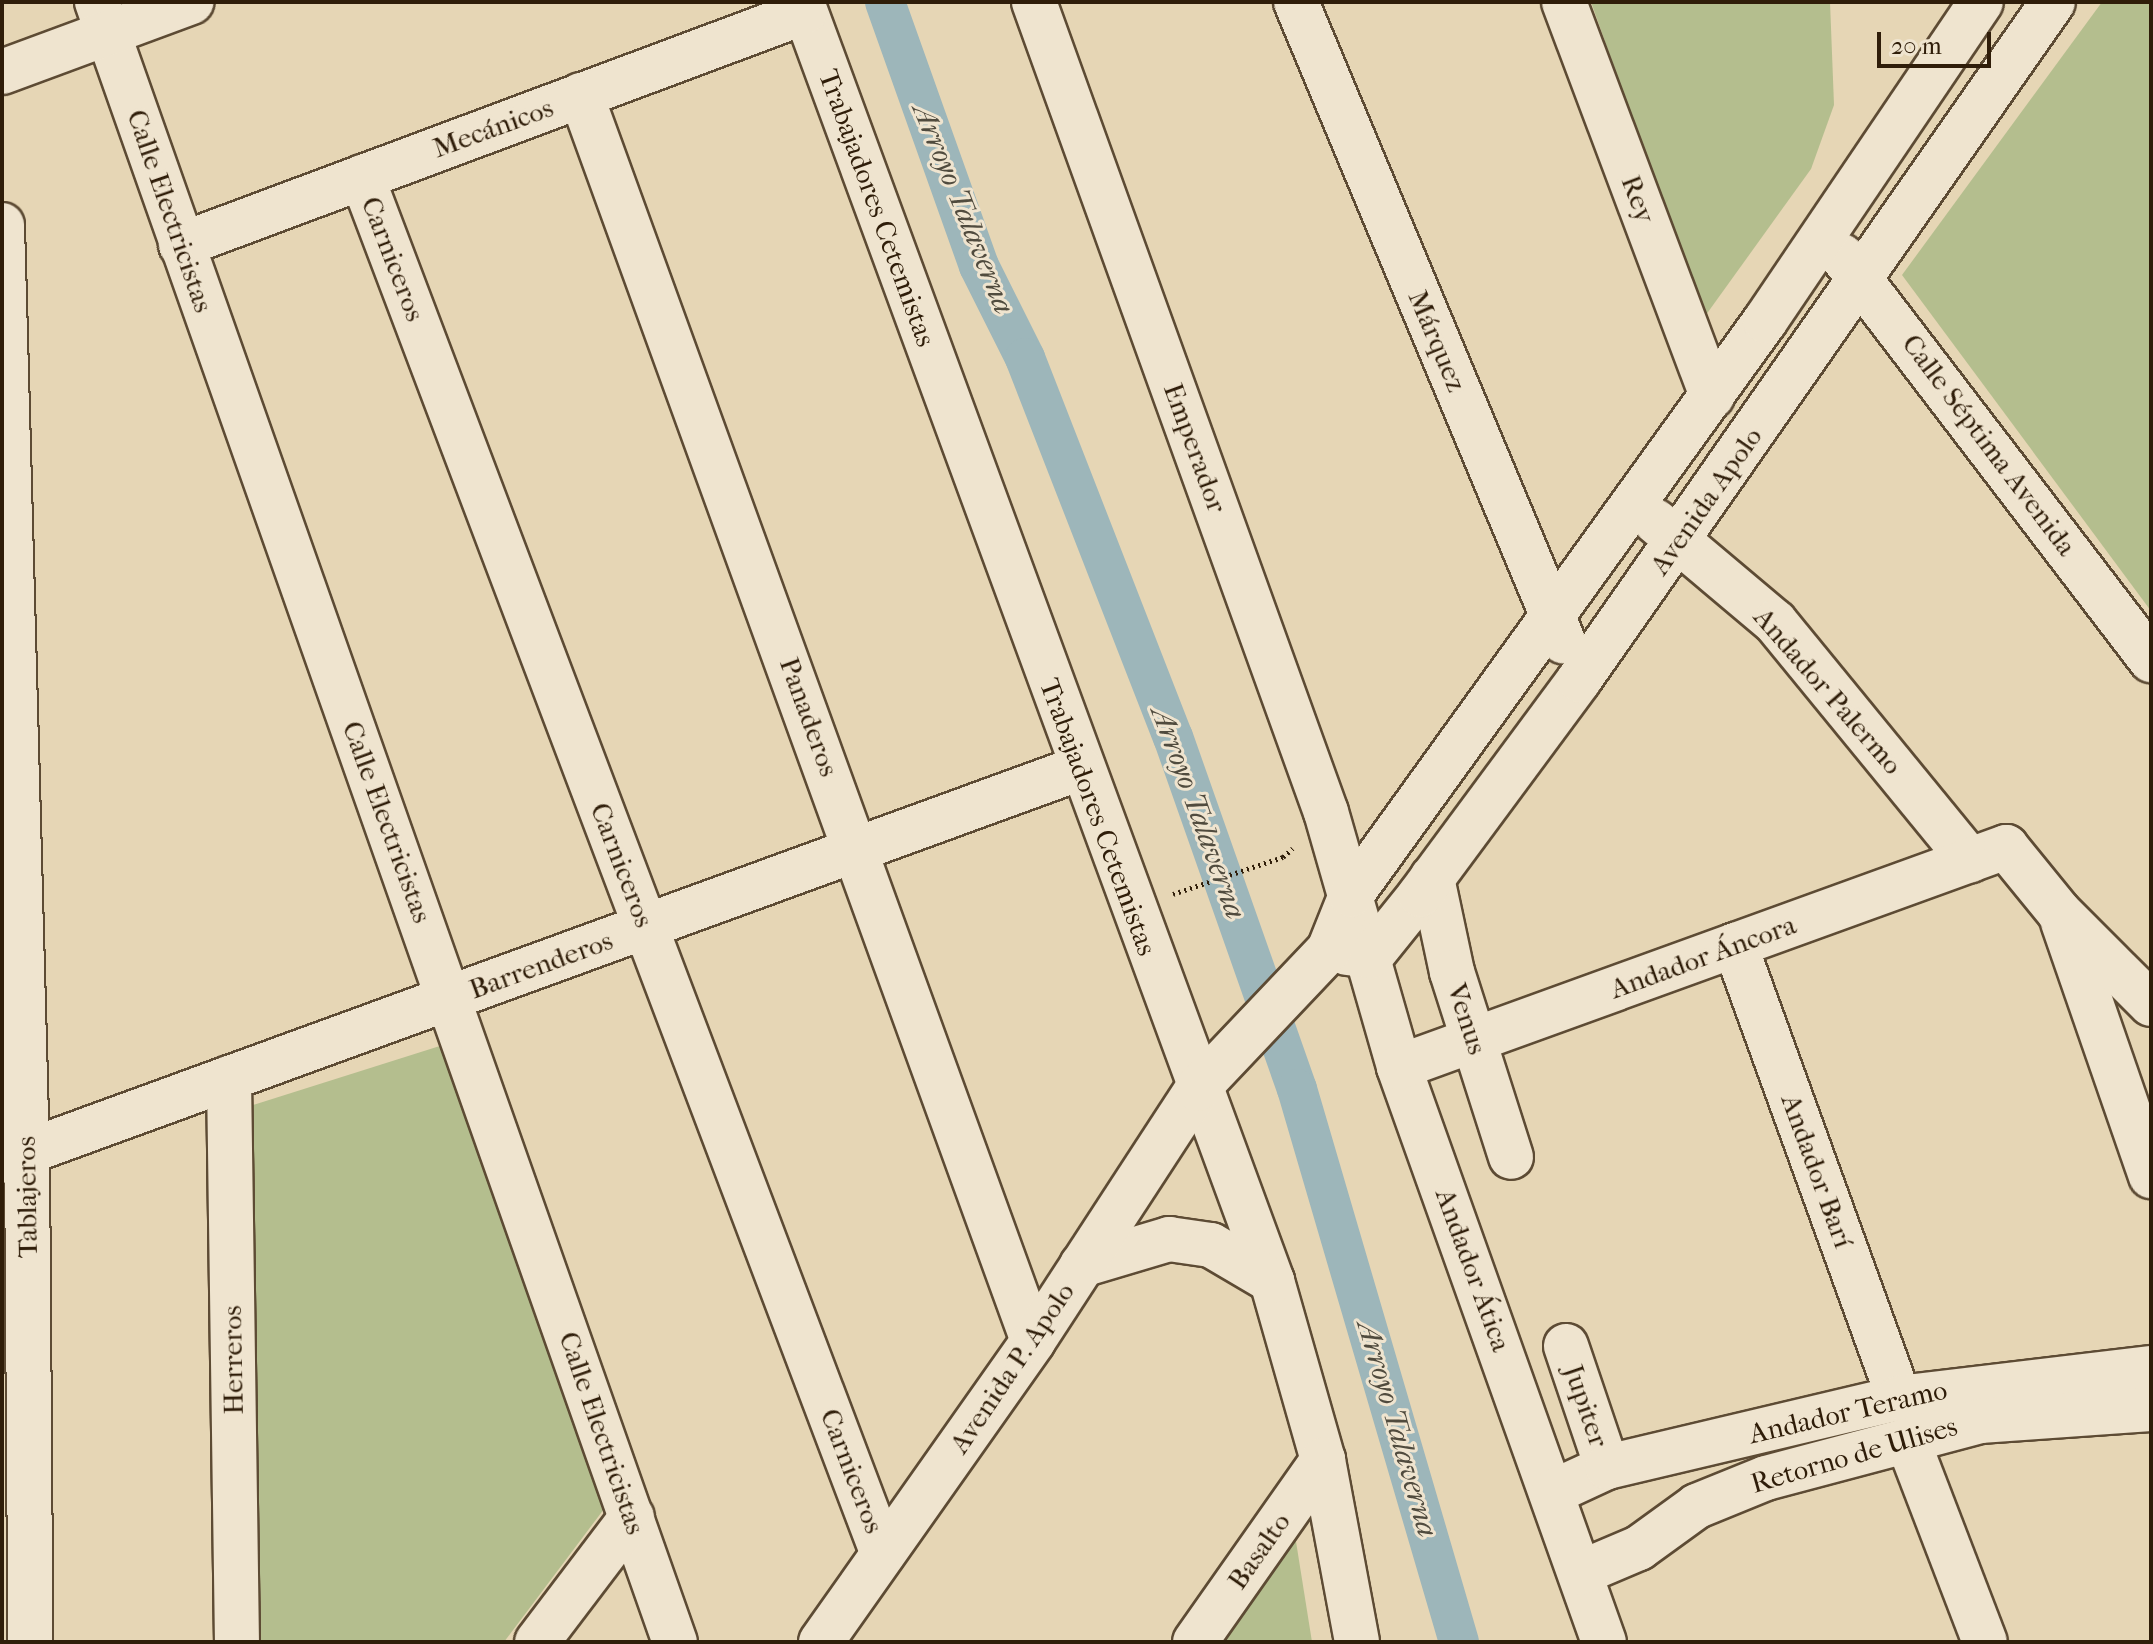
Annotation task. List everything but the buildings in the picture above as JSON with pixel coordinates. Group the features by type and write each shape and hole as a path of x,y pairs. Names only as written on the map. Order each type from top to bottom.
{"street":[{"path":"2,72 103,17 191,2"},
{"name":"Emperador","path":"1034,2 1351,895"},
{"name":"Márquez","path":"1296,2 1579,680"},
{"name":"Rey","path":"1564,2 1712,396"},
{"name":"Avenida Apolo","path":"1351,895 1712,396 1981,2"},
{"name":"Avenida Apolo","path":"1197,1089 1238,1046 1432,878 1579,680 2053,2"},
{"name":"Mecánicos","path":"181,245 581,95 804,7"},
{"name":"Trabajadores Cetemistas","path":"804,7 1197,1089 1272,1281 1323,1460 1357,1642"},
{"name":"Calle Electricistas","path":"103,17 675,1642"},
{"name":"Panaderos","path":"581,95 1033,1341"},
{"name":"Carniceros","path":"362,177 883,1554"},
{"name":"Tablajeros","path":"2,225 14,1158 30,1642"},
{"name":"Calle Séptima Avenida","path":"1822,233 1861,276 2151,660"},
{"name":"Andador Palermo","path":"1634,506 1679,538 1775,622 1988,854 2059,912 2151,1004"},
{"name":"Barrenderos","path":"14,1158 1080,768"},
{"name":"Andador Áncora","path":"1399,1067 1988,854"},
{"name":"Venus","path":"1432,878 1474,1040 1511,1157"},
{"name":"Andador Ática","path":"1351,895 1338,958 1399,1067 1604,1642"},
{"path":"2059,912 2151,1176"},
{"name":"Andador Barí","path":"1735,945 1985,1642"},
{"name":"Herreros","path":"229,1078 237,1642"},
{"name":"Avenida P. Apolo","path":"821,1642 1033,1341 1197,1089"},
{"path":"1082,1265 1169,1239 1211,1245 1272,1281"},
{"name":"Jupiter","path":"1566,1346 1607,1467"},
{"name":"Andador Teramo","path":"1553,1492 1607,1467 1903,1418 2151,1368"},
{"name":"Retorno de Ulises","path":"1580,1573 1639,1548 1663,1525 1735,1489 1903,1418 1980,1421 2151,1409"},
{"name":"Basalto","path":"1195,1642 1323,1460"},
{"path":"537,1642 632,1517"}],"path":[{"path":"1169,895 1283,857"}],"green space":[{"path":"1591,2 1830,2 1834,105 1811,169 1703,319"},
{"path":"2102,2 2151,2 2151,611 1902,275"},
{"path":"443,1045 604,1509 504,1642 261,1642 253,1105"},
{"path":"1294,1529 1312,1642 1212,1642"}],"waterway":[{"name":"Arroyo Talaverna","path":"885,2 979,266 1025,358 1173,737 1297,1089 1459,1642"}]}
